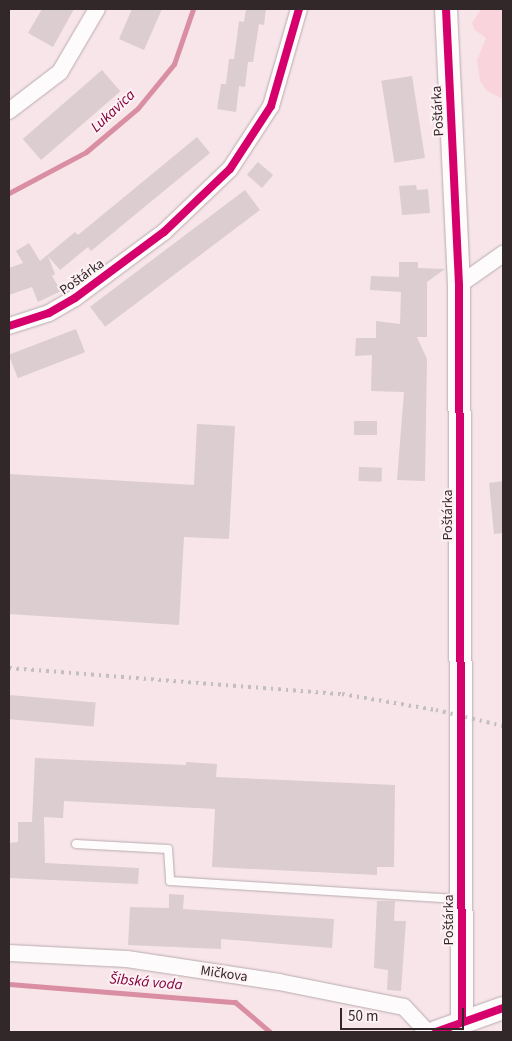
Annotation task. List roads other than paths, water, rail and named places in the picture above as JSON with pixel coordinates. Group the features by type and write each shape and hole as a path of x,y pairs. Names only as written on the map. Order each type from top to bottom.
{"street":[{"path":"9,111 60,72 97,9"},
{"name":"Poštárka","path":"9,326 50,313 75,298 164,232 230,168 271,106 299,9"},
{"name":"Poštárka","path":"446,9 459,285 462,1021"},
{"path":"459,285 503,254"},
{"name":"Mičkova","path":"9,953 127,959 279,982 404,1006 427,1032"},
{"path":"436,1032 462,1021 503,1008"}],"lane":[{"path":"76,844 168,849 170,881 462,899"}],"waterway":[{"name":"Lukavica","path":"9,193 86,152 138,108 174,64 193,9"},
{"name":"Šibská voda","path":"9,984 235,1002 270,1032"}],"railway":[{"path":"9,668 342,694 436,710 503,726"}]}
